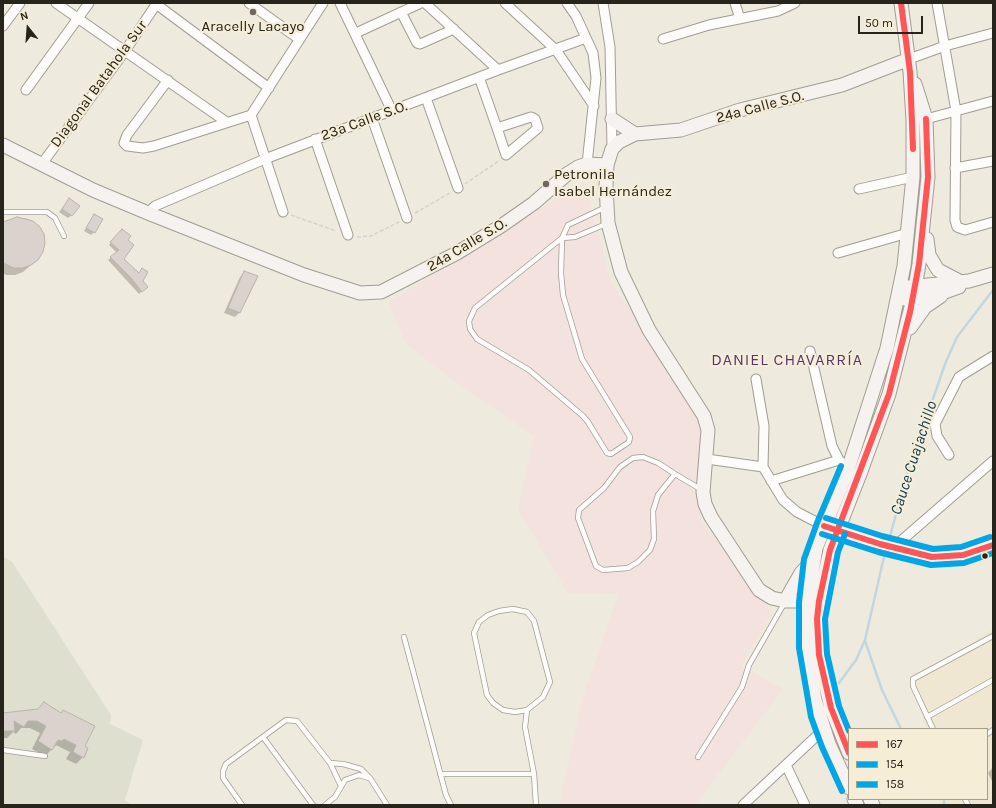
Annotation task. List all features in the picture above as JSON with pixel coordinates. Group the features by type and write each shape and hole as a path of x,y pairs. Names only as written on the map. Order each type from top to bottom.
{"street":[{"path":"3,26 18,6 8,3"},
{"path":"56,3 225,121"},
{"path":"26,90 89,3"},
{"path":"249,3 299,39"},
{"path":"168,80 127,135 124,143 126,146 143,148 154,146 225,121 250,115 323,3"},
{"path":"340,3 356,33 392,111"},
{"path":"356,33 421,3"},
{"path":"425,3 498,70"},
{"path":"505,3 556,50 594,106"},
{"path":"567,3 576,16 593,53 596,78 587,164 607,165"},
{"path":"603,3 610,47 612,119 612,148 607,165 606,207 608,223 621,272 633,301 649,330 704,416 708,430 704,492 705,504 710,517 759,590 772,598 785,601 813,601"},
{"path":"735,3 740,19"},
{"path":"663,39 709,25 778,11 795,3"},
{"path":"848,786 824,729 815,700 807,648 813,601 812,561 843,465 887,348 899,293 908,233 913,177 910,66 900,3"},
{"path":"937,3 956,111 955,220 958,227 965,230 993,222"},
{"path":"156,4 269,88"},
{"name":"Diagonal Batahola Sur","path":"42,165 125,50 156,4"},
{"path":"401,12 417,43 420,44 454,28"},
{"path":"910,66 945,46 993,33"},
{"name":"23a Calle S.O.","path":"148,213 155,206 315,139 586,38"},
{"path":"848,750 831,708 825,686 819,655 817,619 813,601 830,550 889,394 905,336 914,293 924,222 928,177 926,119 910,66"},
{"name":"24a Calle S.O.","path":"612,148 619,142 635,134 681,130 740,110 842,85 910,66"},
{"path":"479,77 506,155 538,128 535,119 531,117 497,128"},
{"path":"426,98 458,188"},
{"path":"926,119 993,101"},
{"path":"250,115 283,212"},
{"path":"372,118 407,218"},
{"path":"612,119 635,134"},
{"path":"315,139 348,235"},
{"path":"3,145 93,190 148,213"},
{"path":"955,168 993,161"},
{"name":"24a Calle S.O.","path":"148,213 304,275 360,293 381,292 457,253 501,226 534,203 567,174 587,164"},
{"path":"858,189 913,177"},
{"path":"924,222 932,263 946,276 965,281"},
{"path":"838,253 908,233"},
{"path":"914,293 993,274"},
{"path":"905,336 925,307 965,281"},
{"path":"899,293 947,292"},
{"path":"810,351 832,446 843,465"},
{"path":"950,455 937,436 935,424 959,377 993,356"},
{"path":"756,379 764,426 763,467 782,500 797,512 837,531 932,557 963,555 993,545"},
{"path":"707,459 763,467"},
{"path":"889,546 993,461"},
{"path":"770,481 843,465"},
{"path":"785,601 802,573 812,561"},
{"path":"743,805 824,729"},
{"path":"786,765 805,805"}],"lane":[{"path":"606,207 568,225 562,238 563,295 575,342 582,359 630,437 629,442 611,454 607,453 588,422 572,406 529,370 477,339 470,329 470,316 475,308 562,238 575,237 608,223"},
{"path":"3,212 47,212 56,218 64,236"},
{"path":"675,474 658,495 652,511 654,539 650,550 638,562 628,568 603,570 596,566 578,518 579,510 604,488 620,467 633,458 643,457 658,463 704,492"},
{"path":"698,757 742,687 748,665 785,601"},
{"path":"527,710 515,712 503,710 493,703 487,695 474,633 479,622 488,615 499,611 513,609 527,612 534,621 550,682 543,697 527,710 525,727 534,774 536,805"},
{"path":"933,728 913,686 913,679 993,636"},
{"path":"404,637 440,774 451,805"},
{"path":"927,716 993,680"},
{"path":"242,805 223,778 223,771 226,764 286,720 297,721 330,763 341,786"},
{"path":"263,737 313,805"},
{"path":"3,750 46,756"},
{"path":"330,763 343,764 361,769 370,778 387,805"},
{"path":"440,774 534,774"},
{"path":"325,805 335,797 341,786 352,776 359,775 370,778"}],"shaded area":[{"path":"584,182 611,282 704,423 701,520 772,613 741,666 783,689 695,805 559,805 583,697 618,594 568,593 518,509 534,436 465,389 406,344 389,302"},
{"path":"993,629 993,805 940,805 940,800 988,800 988,728 927,728 911,683 913,679"}],"green space":[{"path":"3,556 12,562 111,715 110,724 143,740 125,800 131,805 3,805 3,731 15,731 14,721 24,727 28,721 37,721 46,726 39,741 52,749 58,740 61,741 64,739 76,745 73,752 83,758 88,748 81,744 73,715 63,710 60,715 49,710 51,706 44,702 38,709 3,713"}],"building":[{"path":"69,198 80,206 72,216 62,209"},
{"path":"94,214 103,219 95,233 86,228"},
{"path":"17,217 33,221 40,227 44,234 45,243 43,252 38,260 23,268 14,268 3,263 3,222"},
{"path":"122,229 131,236 128,240 134,245 124,259 139,273 142,268 148,272 143,281 148,287 142,292 131,278 110,257 119,250 110,242"},
{"path":"244,271 258,276 240,313 228,308"},
{"path":"44,702 61,713 63,710 95,726 85,746 88,748 84,758 73,752 76,745 64,739 62,741 58,740 52,750 38,741 46,726 37,721 28,721 24,727 14,721 15,731 3,731 3,713 38,709"}],"waterway":[{"name":"Cauce Cuajachillo","path":"889,540 906,477 945,364 957,337 993,290"},
{"name":"Cauce Cuajachillo","path":"839,683 856,660 865,640 886,548"},
{"name":"Cauce Cuajachillo","path":"865,641 882,690 901,728"},
{"name":"Cauce Cuajachillo","path":"944,800 944,805"}],"transit line":[{"name":"167","path":"901,3 910,72 913,149"},
{"name":"167","path":"848,750 831,708 819,655 817,619 819,601 830,550 889,394 910,312 919,264 928,177 926,119"},
{"name":"154","path":"841,466 817,523 804,559 799,602 799,648 811,717 822,747 842,791"},
{"name":"158","path":"826,518 882,536 933,549 961,547 990,537"},
{"name":"167","path":"824,526 880,544 932,557 963,555 993,545"},
{"name":"154","path":"822,534 878,552 931,565 964,563 993,553"},
{"name":"158","path":"845,534 838,552 825,619 827,654 839,706 848,728"}],"place":[{"name":"Aracelly Lacayo","path":"253,12"},
{"name":"Petronila Isabel Hernández","path":"546,184"}],"district":[{"name":"DANIEL CHAVARRÍA","path":"787,360"}]}
